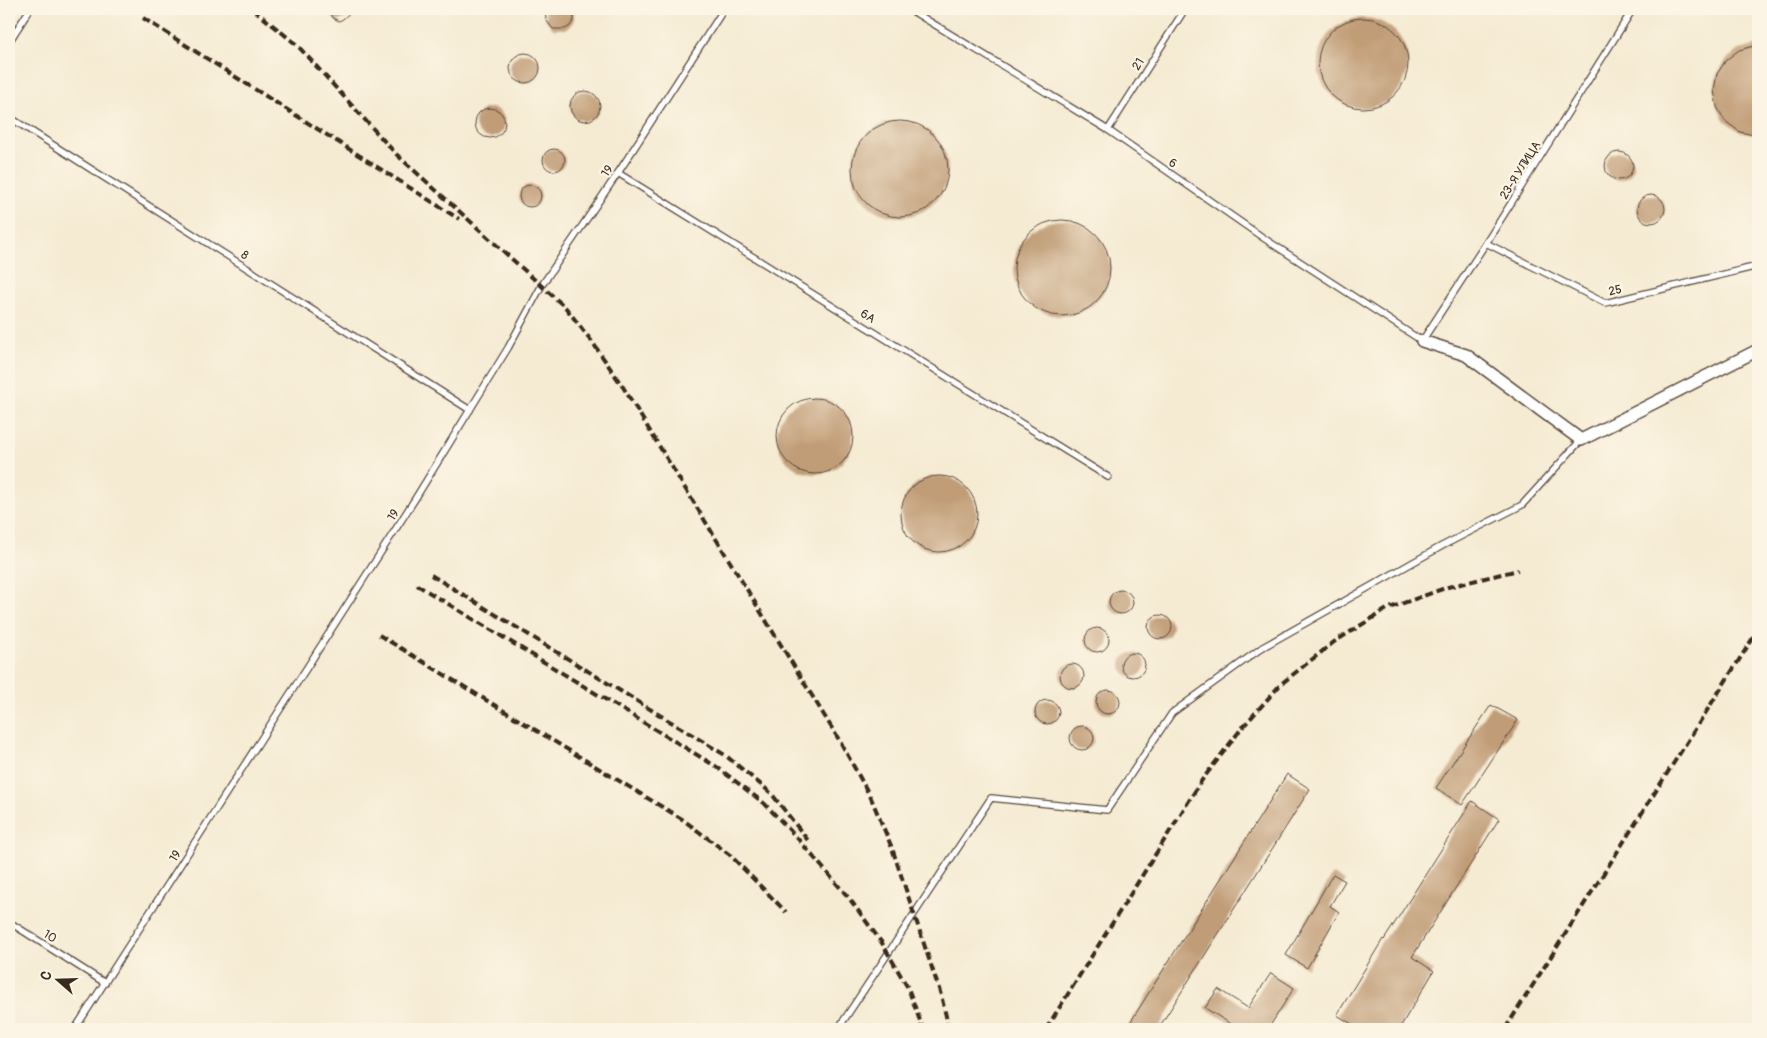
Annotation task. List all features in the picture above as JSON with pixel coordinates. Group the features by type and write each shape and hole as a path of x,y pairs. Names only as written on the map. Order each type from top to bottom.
{"street":[{"path":"1422,341 1466,355 1581,440 1758,350"}],"lane":[{"path":"9,42 30,9"},
{"name":"19","path":"75,1029 410,508 508,348 542,285 618,173 724,9"},
{"name":"6","path":"909,9 1108,130 1265,240 1422,341"},
{"name":"21","path":"1108,130 1185,9"},
{"name":"23-Я УЛИЦА","path":"1422,341 1633,9"},
{"name":"8","path":"9,117 470,410"},
{"name":"6A","path":"618,173 1108,477"},
{"name":"25","path":"1486,243 1605,303 1758,266"},
{"path":"838,1029 991,798 1107,810 1172,713 1263,646 1442,546 1522,505 1581,440"},
{"name":"10","path":"9,922 105,983"}],"building":[{"path":"327,9 354,9 339,21 333,18"},
{"path":"545,9 574,9 574,20 565,29 553,29 546,20"},
{"path":"1354,18 1372,18 1388,25 1401,38 1408,54 1408,72 1401,88 1388,101 1372,108 1354,108 1338,101 1325,88 1318,72 1318,54 1325,38 1338,25"},
{"path":"1758,45 1758,136 1740,132 1725,121 1717,107 1714,90 1717,74 1726,60 1739,50"},
{"path":"525,53 536,57 540,68 536,79 525,83 514,79 510,68 514,57"},
{"path":"585,91 596,95 600,106 596,117 585,121 574,117 570,106 574,95"},
{"path":"490,108 501,112 505,123 501,134 490,138 479,134 475,123 479,112"},
{"path":"900,121 918,125 934,135 944,151 948,169 944,187 934,203 918,213 900,217 882,213 866,203 856,187 852,169 856,151 866,135 882,125"},
{"path":"554,149 562,152 565,160 562,168 554,171 546,168 543,160 546,152"},
{"path":"1619,152 1629,156 1633,166 1629,176 1619,180 1609,176 1605,166 1609,156"},
{"path":"530,185 538,188 541,196 538,204 530,207 522,204 519,196 522,188"},
{"path":"1651,195 1661,199 1665,209 1661,219 1651,223 1641,219 1637,209 1641,199"},
{"path":"1062,220 1080,224 1096,234 1106,250 1110,268 1106,286 1096,302 1080,312 1062,316 1044,312 1028,302 1018,286 1014,268 1018,250 1028,234 1044,224"},
{"path":"823,398 836,404 847,415 853,428 851,451 836,468 823,474 807,474 794,468 779,451 777,428 783,415 800,400"},
{"path":"947,476 960,482 971,493 977,506 975,529 960,546 947,552 931,552 918,546 903,529 901,506 907,493 924,478"},
{"path":"1121,590 1130,593 1133,602 1130,611 1121,614 1112,611 1109,602 1112,593"},
{"path":"1160,615 1169,618 1172,627 1169,636 1160,639 1151,636 1148,627 1151,618"},
{"path":"1097,628 1106,631 1109,640 1106,649 1097,652 1088,649 1085,640 1088,631"},
{"path":"1133,653 1142,656 1145,665 1142,674 1133,677 1124,674 1121,665 1124,656"},
{"path":"1072,664 1081,667 1084,676 1081,685 1072,688 1063,685 1060,676 1063,667"},
{"path":"1108,690 1117,693 1120,702 1117,711 1108,714 1099,711 1096,702 1099,693"},
{"path":"1047,700 1056,703 1059,712 1056,721 1047,724 1038,721 1035,712 1038,703"},
{"path":"1491,705 1518,720 1462,805 1436,788"},
{"path":"1082,726 1091,729 1094,738 1091,747 1082,750 1073,747 1070,738 1073,729"},
{"path":"1287,774 1310,789 1158,1029 1126,1029"},
{"path":"1472,801 1499,819 1412,957 1434,971 1399,1029 1360,1029 1337,1015 1383,939"},
{"path":"1333,874 1345,881 1330,906 1339,912 1307,968 1286,955"},
{"path":"1271,973 1294,988 1268,1029 1239,1029 1205,1008 1218,989 1248,1008"}],"railway":[{"path":"253,9 297,45 396,154 566,308 593,343 623,387 841,743 871,798 892,848 941,995 949,1029"},
{"path":"143,18 459,219"},
{"path":"1046,1029 1202,780 1241,729 1281,684 1334,642 1387,609 1448,587 1518,570"},
{"path":"431,575 725,755 771,793 810,843"},
{"path":"417,585 717,767 765,804 849,898 882,943 908,988 923,1029"},
{"path":"1505,1029 1758,630"},
{"path":"379,635 682,819 730,855 786,912"}]}
